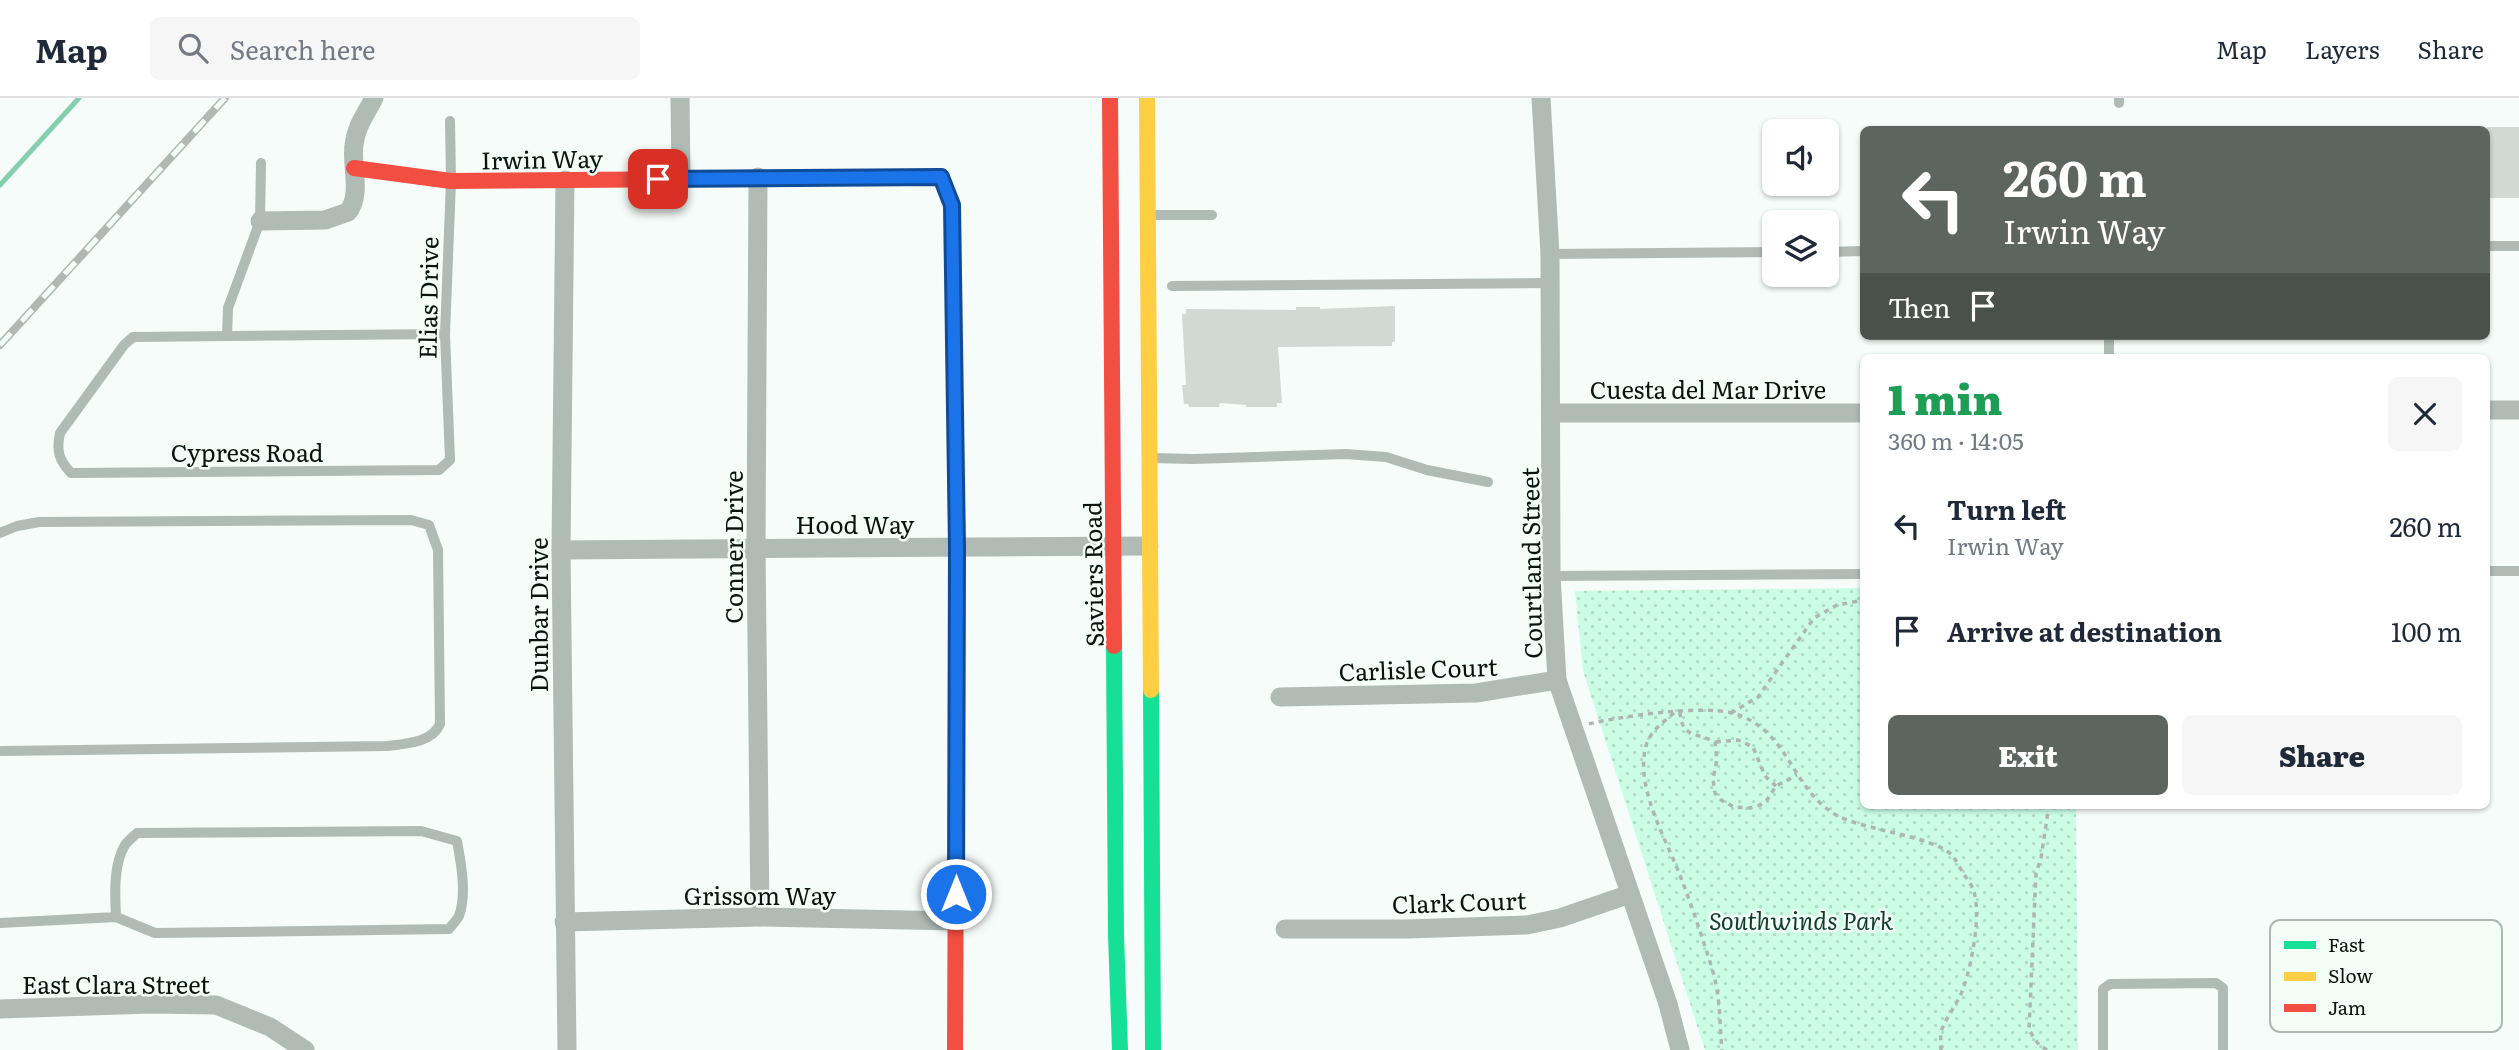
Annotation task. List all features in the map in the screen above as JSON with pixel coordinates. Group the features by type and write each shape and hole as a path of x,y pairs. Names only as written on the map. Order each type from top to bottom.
{"main road":[{"name":"Saviers Road","path":"1110,98 1116,935 1120,1050"},
{"path":"1147,98 1153,1050"},
{"name":"Irwin Way","path":"354,168 451,181 941,177 952,205 957,548"},
{"path":"955,1050 957,548"}],"street":[{"path":"260,221 325,220 342,216 352,207 356,133 359,122 374,98"},
{"path":"680,98 681,178"},
{"name":"Courtland Street","path":"1541,98 1550,254 1551,576 1557,680 1668,1004 1680,1050"},
{"name":"Conner Drive","path":"758,177 756,547 760,917"},
{"name":"Dunbar Drive","path":"565,180 561,550 566,1050"},
{"path":"2490,410 2519,410"},
{"name":"Cuesta del Mar Drive","path":"1552,413 1860,413"},
{"name":"Hood Way","path":"561,550 1149,546"},
{"name":"Carlisle Court","path":"1280,697 1476,693 1557,680"},
{"name":"Clark Court","path":"1285,929 1527,925 1560,918 1630,894"},
{"name":"Grissom Way","path":"564,922 760,917 956,920"},
{"name":"East Clara Street","path":"0,1009 151,1004 216,1005 270,1027 305,1050"}],"lane":[{"name":"Elias Drive","path":"439,470 450,460 445,334 451,181 450,121"},
{"path":"261,163 260,221 228,308 227,336 445,334"},
{"path":"1148,215 1212,215"},
{"path":"2490,246 2519,246"},
{"path":"1839,252 1860,251"},
{"path":"1550,254 1762,252"},
{"path":"1172,286 1550,283"},
{"name":"Cypress Road","path":"227,336 133,337 124,345 60,433 57,447 60,461 71,473 439,470"},
{"path":"1149,457 1194,459 1346,454 1386,457 1427,470 1489,482"},
{"path":"0,533 17,526 39,522 411,520 429,525 438,550 440,724 438,730 423,739 387,746 0,751"},
{"path":"2490,571 2519,570"},
{"path":"1551,576 1860,575"},
{"path":"0,923 116,916 155,933 449,929 459,917 461,862 457,841 421,831 137,833 125,845 118,867 115,887 116,916"},
{"path":"2103,1050 2103,989 2110,984 2216,983 2223,988 2224,1050"}],"path":[{"path":"1731,713 1758,697 1814,618 1837,605 1860,601"},
{"path":"1680,712 1681,726 1685,730 1715,742 1738,740 1753,747 1765,776 1776,786"},
{"path":"1574,727 1609,719 1680,712 1731,713 1764,727 1797,775 1822,805 1838,816 1931,845 1951,855 1973,889 1977,906 1972,951 1964,986 1954,1011 1941,1031 1941,1050"},
{"path":"1674,713 1656,728 1648,739 1644,752 1648,792 1654,816 1679,874 1712,967 1719,995 1722,1050"},
{"path":"1715,742 1717,765 1713,786 1721,800 1734,807 1750,808 1767,800 1776,786 1797,775"},
{"path":"2047,1050 2039,1045 2029,1030 2029,1018 2036,873 2048,809"}],"green space":[{"name":"Southwinds Park","path":"1860,588 1860,809 2076,809 2078,1050 1705,1050 1583,671 1575,591"}],"building":[{"path":"2490,127 2519,127 2519,198 2490,198"},
{"path":"1395,306 1395,342 1392,342 1392,346 1278,347 1282,403 1277,403 1277,407 1246,407 1220,403 1219,407 1189,407 1184,404 1182,385 1186,385 1182,314 1186,314 1186,309 1296,310 1296,307 1320,309"}],"waterway":[{"path":"0,185 79,98"}],"railway":[{"path":"0,345 225,98"}],"traffic: fast":[{"path":"834,178 941,177 952,205 954,341"},
{"path":"1114,646 1116,935 1120,1050"},
{"path":"1151,690 1153,1050"}],"traffic: slow":[{"path":"1147,98 1151,690"},
{"path":"954,341 957,548 956,828"}],"traffic: jam":[{"path":"1110,98 1114,646"},
{"path":"354,168 451,181 834,178"},
{"path":"955,1050 956,828"}],"route":[{"path":"658,179 941,177 952,205 957,548 956,894"}]}
